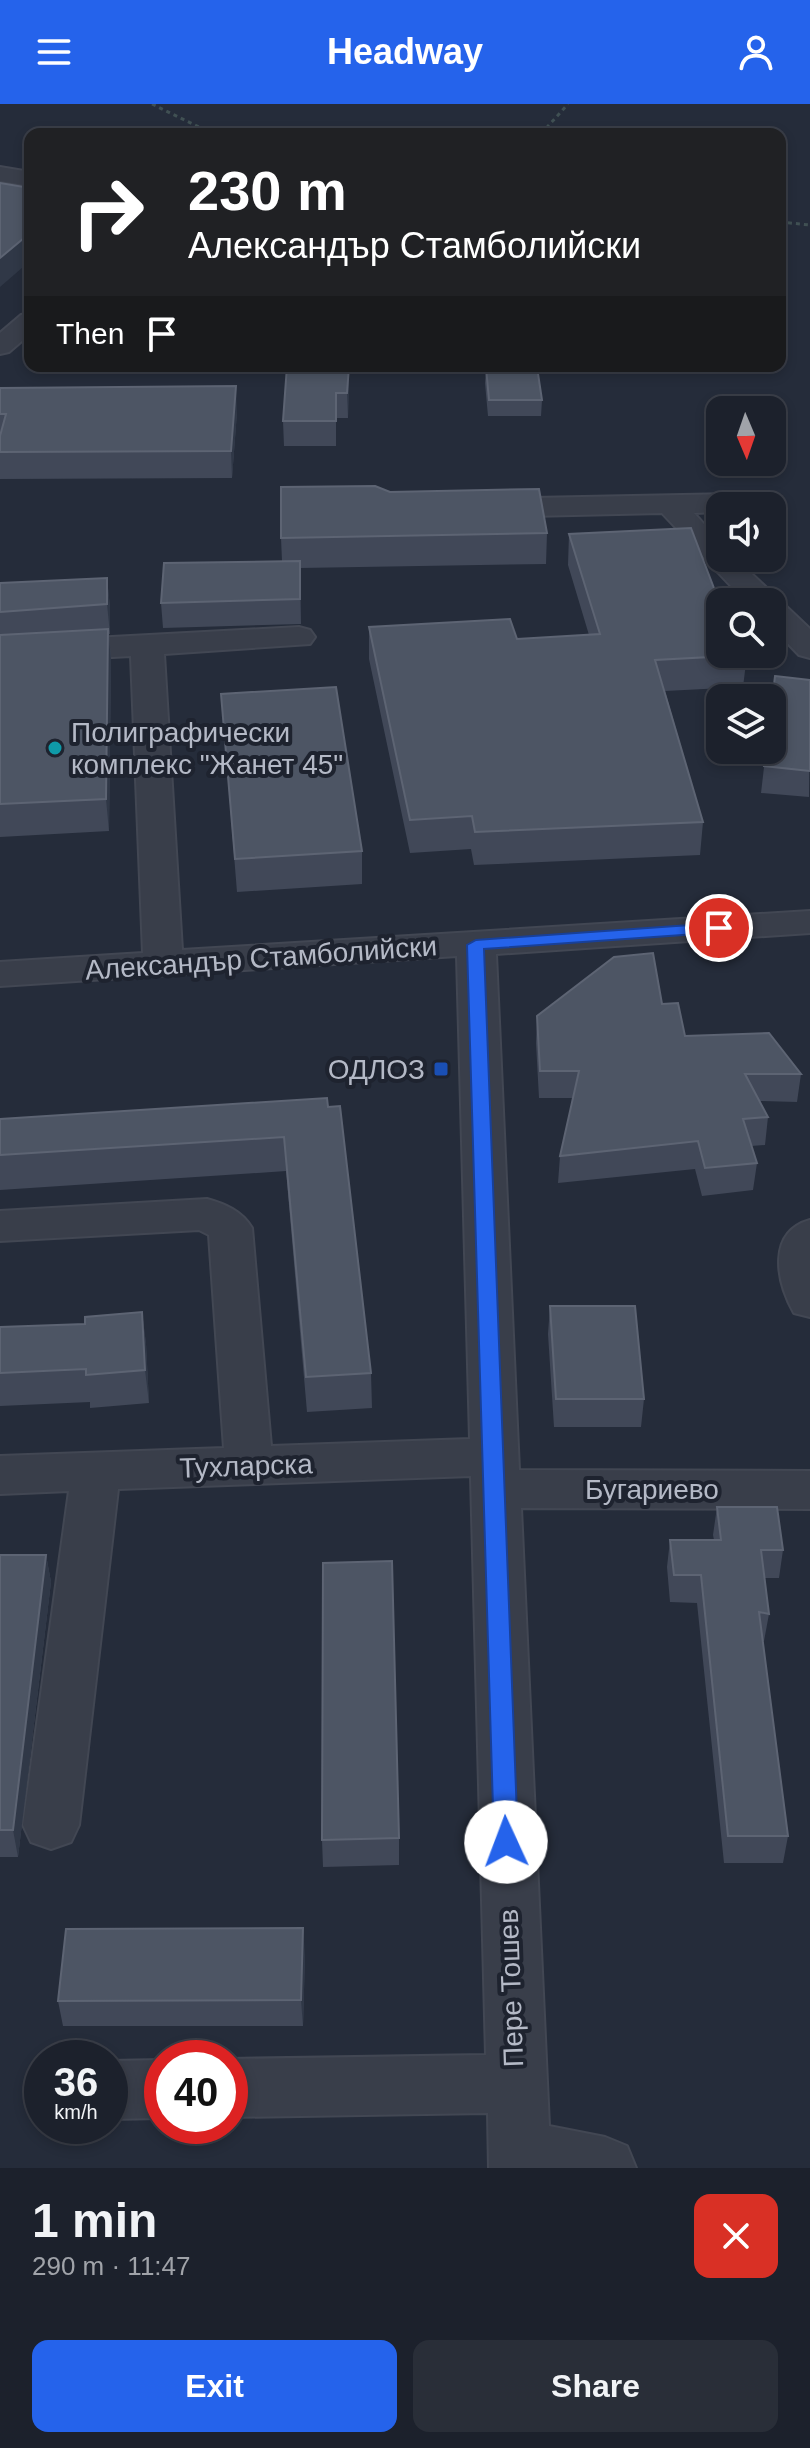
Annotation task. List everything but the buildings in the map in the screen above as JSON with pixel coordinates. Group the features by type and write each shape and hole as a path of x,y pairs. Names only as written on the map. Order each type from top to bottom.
{"street":[{"path":"0,174 24,178"},
{"path":"0,346 24,326"},
{"path":"452,509 706,504"},
{"path":"671,505 749,588"},
{"path":"786,611 810,615"},
{"path":"786,624 810,648"},
{"path":"0,653 299,637"},
{"path":"147,645 163,964"},
{"name":"Александър Стамболийски","path":"0,974 810,922"},
{"name":"Пере Тошев","path":"476,945 519,2159"},
{"path":"0,1226 207,1214 230,1228 249,1466"},
{"path":"810,1235 799,1259 810,1301"},
{"name":"Тухларска","path":"0,1475 249,1466 493,1473"},
{"path":"51,1825 96,1471"},
{"name":"Бугариево","path":"493,1473 810,1490"},
{"path":"248,2088 515,2084"},
{"path":"519,2159 605,2168"}],"path":[{"path":"152,104 201,128"},
{"path":"546,128 568,104"},
{"path":"786,223 810,225"}],"place":[{"name":"Полиграфически комплекс \"Жанет 45\"","path":"55,748"},
{"name":"ОДЛОЗ","path":"441,1069"}],"route":[{"path":"506,1842 476,945 719,928"}]}
